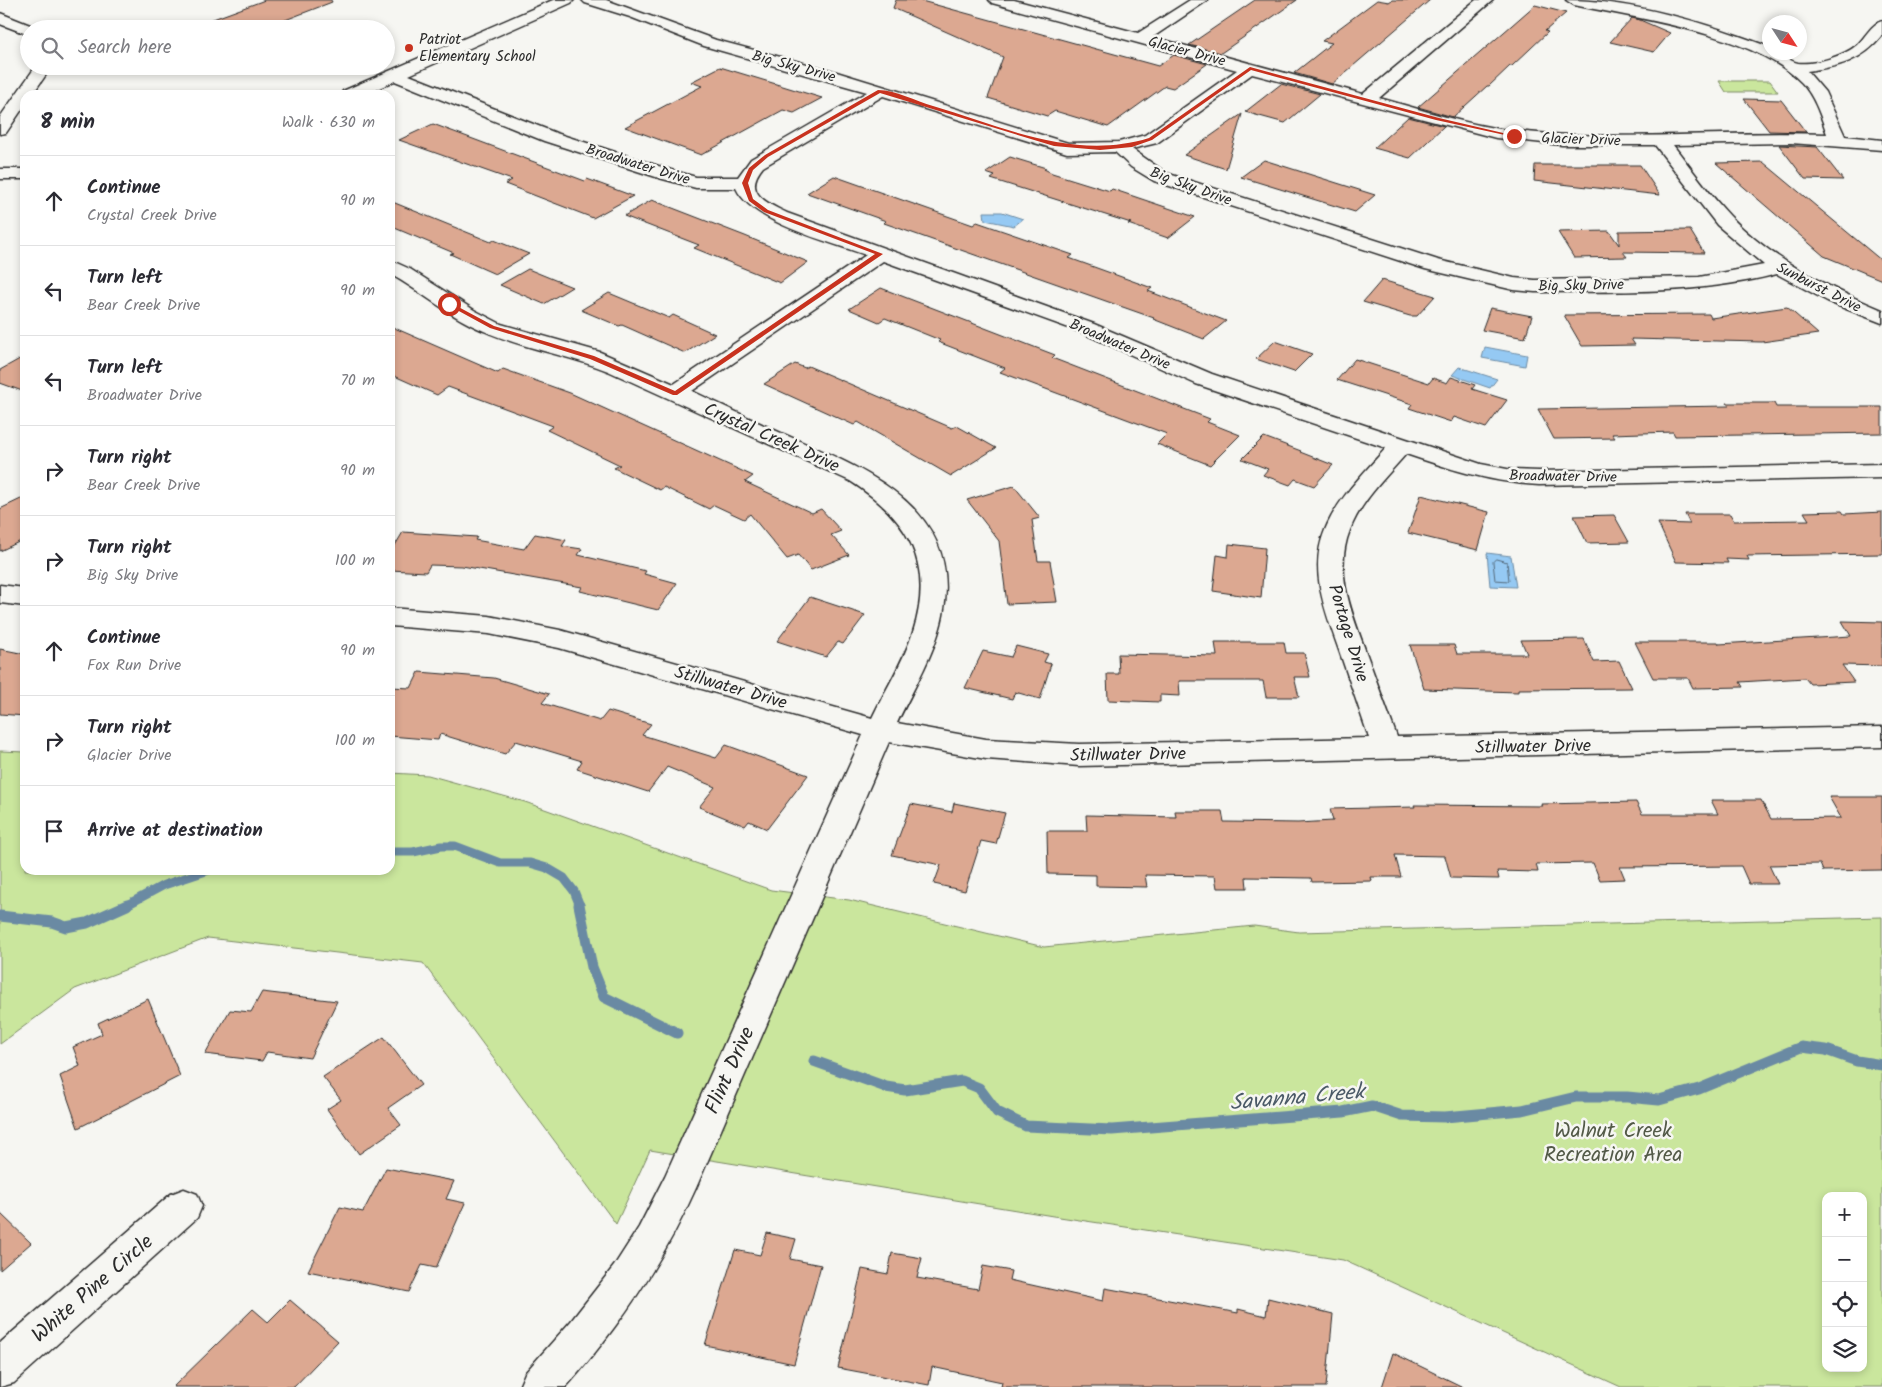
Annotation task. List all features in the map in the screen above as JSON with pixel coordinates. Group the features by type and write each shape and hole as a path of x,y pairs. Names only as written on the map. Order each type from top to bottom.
{"street":[{"path":"395,75 566,0"},
{"name":"Big Sky Drive","path":"590,0 635,14 710,43 824,73 1055,145 1083,149 1119,147 1142,167 1169,180 1432,265 1494,281 1535,286 1699,283 1746,276 1779,267"},
{"name":"Glacier Drive","path":"997,0 1460,125 1514,136 1591,140 1793,137 1838,139 1882,145"},
{"path":"1140,39 1200,0"},
{"path":"1366,100 1484,0"},
{"path":"1574,0 1731,38 1760,49 1794,68 1813,86 1838,139"},
{"path":"0,18 20,26"},
{"path":"1794,68 1831,63 1854,56 1869,45 1882,26"},
{"path":"1119,147 1143,142 1161,133 1250,68"},
{"path":"27,90 38,75"},
{"path":"360,90 394,75"},
{"name":"Broadwater Drive","path":"394,75 550,137 665,174 696,182 745,183 751,200 766,211 1087,328 1204,379 1476,470 1522,477 1882,471"},
{"path":"745,183 751,169 767,156 880,91"},
{"path":"0,129 20,100"},
{"name":"Sunburst Drive","path":"1660,140 1723,219 1760,253 1779,267 1822,292 1882,318"},
{"path":"0,174 20,174"},
{"path":"675,393 880,254"},
{"name":"Crystal Creek Drive","path":"395,269 449,304 486,324 514,335 592,358 675,393 851,473 892,500 914,525 931,562 936,584 926,634 880,730"},
{"name":"Portage Drive","path":"1387,750 1334,598 1331,572 1332,545 1340,522 1354,501 1401,445"},
{"path":"0,594 20,596"},
{"name":"Stillwater Drive","path":"395,617 481,624 560,639 880,730 986,749 1079,755 1387,750 1882,737"},
{"name":"Flint Drive","path":"539,1387 586,1334 651,1242 678,1188 880,730"},
{"name":"White Pine Circle","path":"0,1369 184,1206"}],"green space":[{"path":"1719,81 1770,81 1778,92 1726,92"},
{"name":"Walnut Creek Recreation Area","path":"0,751 20,752 20,875 395,875 395,773 428,775 525,802 771,890 849,900 1044,947 1254,926 1299,932 1882,917 1882,1387 1621,1387 1343,1260 1053,1216 650,1150 616,1224 423,963 208,938 75,989 0,1044"}],"water":[{"path":"984,212 1002,212 1023,219 1014,226 985,220"},
{"path":"1485,347 1527,355 1525,366 1482,358"},
{"path":"1459,367 1497,379 1490,388 1452,375"},
{"path":"1487,553 1511,556 1516,587 1490,586"}],"building":[{"path":"265,0 331,0 332,2 285,20 210,20"},
{"path":"896,0 918,0 1158,66 1174,55 1207,64 1173,88 1165,86 1108,127 1055,111 1047,116 988,98 1003,57 893,8"},
{"path":"1255,0 1297,0 1221,53 1189,45"},
{"path":"1377,0 1389,2 1392,0 1430,0 1332,84 1294,73 1332,43 1322,41"},
{"path":"1535,5 1566,13 1545,31 1548,32 1512,66 1453,117 1418,107"},
{"path":"1632,18 1670,33 1654,52 1610,42"},
{"path":"720,67 822,98 794,113 783,110 701,155 625,127 702,86 691,82"},
{"path":"1281,84 1320,94 1285,123 1245,112"},
{"path":"1744,99 1781,100 1806,132 1769,131"},
{"path":"1242,114 1226,169 1184,155"},
{"path":"1408,117 1444,126 1410,158 1374,148"},
{"path":"433,124 585,181 587,179 633,196 593,218 505,184 512,180 399,140"},
{"path":"1779,145 1817,147 1843,180 1805,179"},
{"path":"1010,157 1046,168 1044,169 1052,173 1110,191 1112,189 1195,217 1168,238 1128,224 1131,223 991,179 995,176 986,173"},
{"path":"1264,160 1375,195 1355,212 1241,177"},
{"path":"1763,162 1882,261 1882,280 1824,256 1716,163"},
{"path":"1535,165 1640,165 1660,195 1534,181"},
{"path":"834,176 973,225 977,222 1073,255 1069,258 1152,288 1148,291 1226,321 1204,339 1154,318 884,223 886,221 807,193"},
{"path":"652,200 808,262 780,283 694,248 699,245 624,216"},
{"path":"395,203 491,242 494,240 529,254 495,274 450,254 454,253 395,228"},
{"path":"1690,230 1704,253 1623,252 1627,257 1574,258 1558,232 1609,231 1619,245 1619,231"},
{"path":"528,269 572,287 544,304 500,285"},
{"path":"1382,280 1435,296 1417,316 1410,316 1363,302"},
{"path":"881,288 1055,355 1052,358 1210,419 1207,422 1240,435 1210,465 1157,444 1167,434 1000,372 1005,368 938,342 940,340 885,318 879,322 849,309"},
{"path":"609,293 669,318 673,315 715,334 685,353 622,325 619,326 581,310"},
{"path":"1787,307 1818,334 1762,342 1631,339 1635,345 1582,346 1564,315 1709,314 1711,318"},
{"path":"1490,308 1532,316 1525,338 1482,330"},
{"path":"395,328 498,373 503,369 570,393 753,476 745,482 812,513 821,509 841,531 831,535 849,555 811,570 798,555 787,559 750,514 744,519 714,505 709,509 664,487 660,490 614,468 620,465 547,430 553,426 448,387 437,395 395,376"},
{"path":"1275,341 1312,354 1294,372 1256,359"},
{"path":"20,359 20,390 0,383 0,370"},
{"path":"1355,359 1429,383 1433,378 1447,383 1451,377 1475,385 1472,389 1507,400 1486,428 1454,417 1451,422 1409,408 1412,404 1337,380"},
{"path":"795,364 805,368 808,366 952,428 957,426 996,448 951,476 858,422 854,425 764,384"},
{"path":"1727,403 1774,403 1776,407 1882,407 1882,433 1675,436 1673,432 1612,434 1615,438 1554,439 1538,409 1729,406"},
{"path":"1264,437 1333,465 1314,486 1295,479 1290,485 1263,475 1268,469 1242,459"},
{"path":"1014,486 1040,518 1032,520 1038,561 1050,561 1057,602 1007,604 999,541 967,500"},
{"path":"1421,495 1489,512 1478,550 1408,533"},
{"path":"20,499 20,541 0,551 0,509"},
{"path":"1842,511 1844,514 1882,512 1882,554 1747,556 1749,560 1726,559 1728,563 1676,562 1658,523 1690,524 1685,514 1730,514 1734,521 1809,520 1804,512"},
{"path":"1614,515 1629,542 1587,543 1574,516"},
{"path":"403,532 477,537 475,540 524,549 535,534 566,540 562,546 582,549 578,555 646,571 644,574 677,583 658,610 580,591 582,587 462,566 430,565 426,572 395,570 395,546"},
{"path":"1229,544 1265,548 1261,598 1213,591 1217,555 1228,557"},
{"path":"810,597 865,615 843,644 838,642 826,657 777,641"},
{"path":"1842,621 1882,622 1882,666 1842,665 1854,682 1810,684 1805,678 1740,682 1743,687 1693,688 1688,678 1653,678 1635,642 1718,642 1719,644 1851,636"},
{"path":"1584,639 1594,662 1619,661 1632,688 1518,689 1518,692 1424,689 1410,645 1454,645 1457,654 1527,654 1521,640"},
{"path":"1215,642 1284,642 1286,653 1304,653 1310,677 1294,677 1299,697 1266,697 1263,681 1179,681 1180,696 1160,695 1160,702 1108,700 1107,674 1119,674 1118,654 1217,656"},
{"path":"1016,646 1048,654 1044,662 1051,664 1040,699 1015,692 1012,699 965,688 983,651 1011,657"},
{"path":"0,649 20,653 20,716 0,714"},
{"path":"419,672 494,678 549,694 542,703 600,721 608,711 651,724 642,735 716,758 726,745 808,775 767,829 749,821 745,826 699,807 715,787 667,767 648,792 577,769 582,761 516,741 505,754 440,734 438,740 395,736 395,687 411,688"},
{"path":"1829,797 1882,797 1882,870 1823,871 1820,864 1769,865 1778,884 1749,884 1741,866 1620,867 1625,879 1600,880 1593,863 1536,864 1538,872 1497,871 1499,879 1451,878 1445,856 1395,855 1401,877 1371,877 1372,881 1312,882 1311,878 1246,877 1247,888 1217,888 1215,876 1145,875 1147,887 1096,886 1096,875 1048,874 1047,831 1087,831 1086,815 1176,817 1175,811 1222,811 1224,822 1298,823 1333,821 1330,809 1415,807 1414,805 1542,806 1541,804 1636,802 1642,814 1718,814 1711,800 1761,800 1771,819 1841,818"},
{"path":"954,803 1005,813 996,844 981,841 965,891 934,884 941,865 892,855 911,804 952,812"},
{"path":"262,992 337,1001 310,1058 267,1052 262,1061 205,1054 230,1010 251,1012"},
{"path":"148,999 180,1076 78,1128 60,1076 80,1066 73,1047 102,1034 98,1023"},
{"path":"384,1037 421,1085 388,1108 401,1125 359,1154 327,1109 341,1100 323,1077"},
{"path":"386,1168 454,1181 446,1199 465,1203 436,1268 422,1265 409,1292 308,1271 340,1207 363,1212"},
{"path":"0,1213 31,1243 0,1270"},
{"path":"767,1233 796,1239 790,1259 821,1265 794,1364 705,1345 735,1250 760,1255"},
{"path":"892,1253 922,1258 917,1278 978,1289 983,1266 1011,1271 1009,1280 1103,1301 1105,1288 1238,1313 1238,1309 1266,1316 1268,1298 1333,1314 1326,1387 1001,1387 1002,1382 932,1367 929,1385 838,1368 862,1269 888,1274"},
{"path":"290,1300 338,1341 294,1387 173,1387 253,1309 268,1322"},
{"path":"1393,1353 1463,1387 1382,1387"}],"waterway":[{"name":"Savanna Creek","path":"395,852 413,852 441,846 455,846 500,863 530,863 547,868 564,878 574,891 580,906"},
{"name":"Savanna Creek","path":"126,905 164,885 194,875"},
{"name":"Savanna Creek","path":"0,916 52,922 66,927 87,923 126,905"},
{"name":"Savanna Creek","path":"579,905 592,967 604,997 677,1033"},
{"name":"Savanna Creek","path":"814,1061 886,1087 905,1090 962,1081 979,1088 997,1112 1026,1126 1112,1130 1343,1112 1372,1106 1402,1116 1445,1117 1522,1110 1576,1097 1627,1097 1659,1100 1699,1089 1801,1047 1826,1050 1857,1061 1882,1065"}],"place":[{"name":"Patriot Elementary School","path":"409,48"}],"route":[{"path":"449,304 492,327 592,358 675,393 880,254 766,211 751,200 745,183 751,169 767,156 880,91 1055,145 1067,148 1100,149 1132,145 1151,139 1250,68 1438,119 1514,136"}]}
